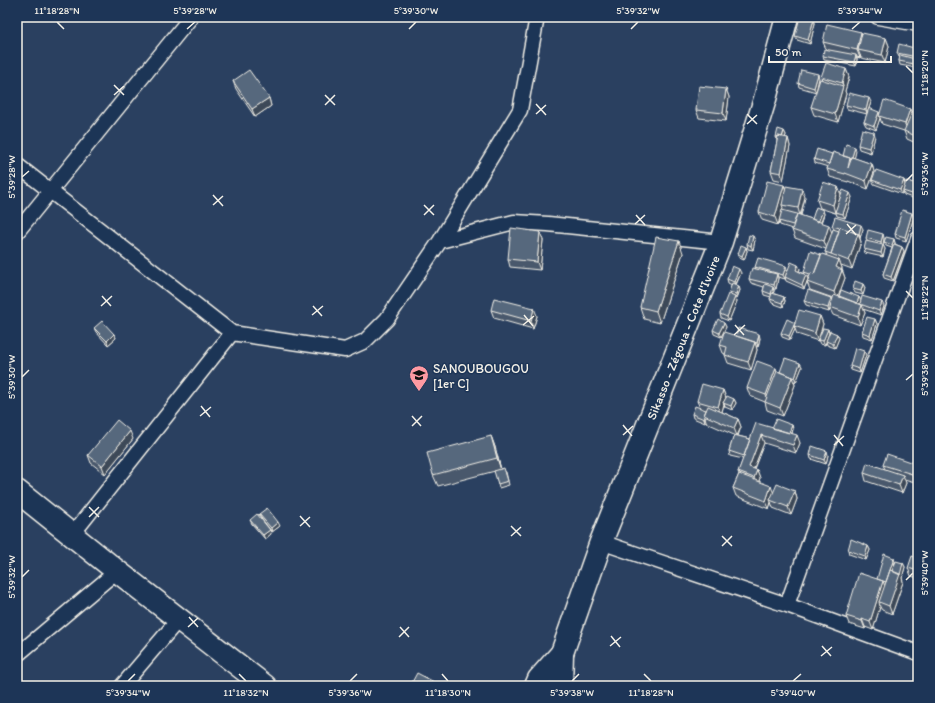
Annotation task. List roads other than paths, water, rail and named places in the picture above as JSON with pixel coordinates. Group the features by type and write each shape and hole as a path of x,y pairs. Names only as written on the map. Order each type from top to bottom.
{"highway":[{"name":"Sikasso - Zégoua - Cote d'Ivoire","path":"562,653 601,542 721,242 765,99 787,17"},
{"path":"17,491 265,686"},
{"path":"536,686 539,679 562,653"},
{"path":"561,686 562,653"}],"street":[{"path":"17,232 191,17"},
{"path":"17,165 232,333 345,350 365,341 387,319 440,241 520,110 537,17"},
{"path":"878,17 918,24"},
{"path":"440,241 514,222 548,224 721,242"},
{"path":"787,605 918,239"},
{"path":"72,535 232,333"},
{"path":"601,542 787,605 918,653"},
{"path":"17,655 117,571"},
{"path":"122,686 180,619"}],"place":[{"name":"SANOUBOUGOU [1er C]","path":"419,392"}]}
